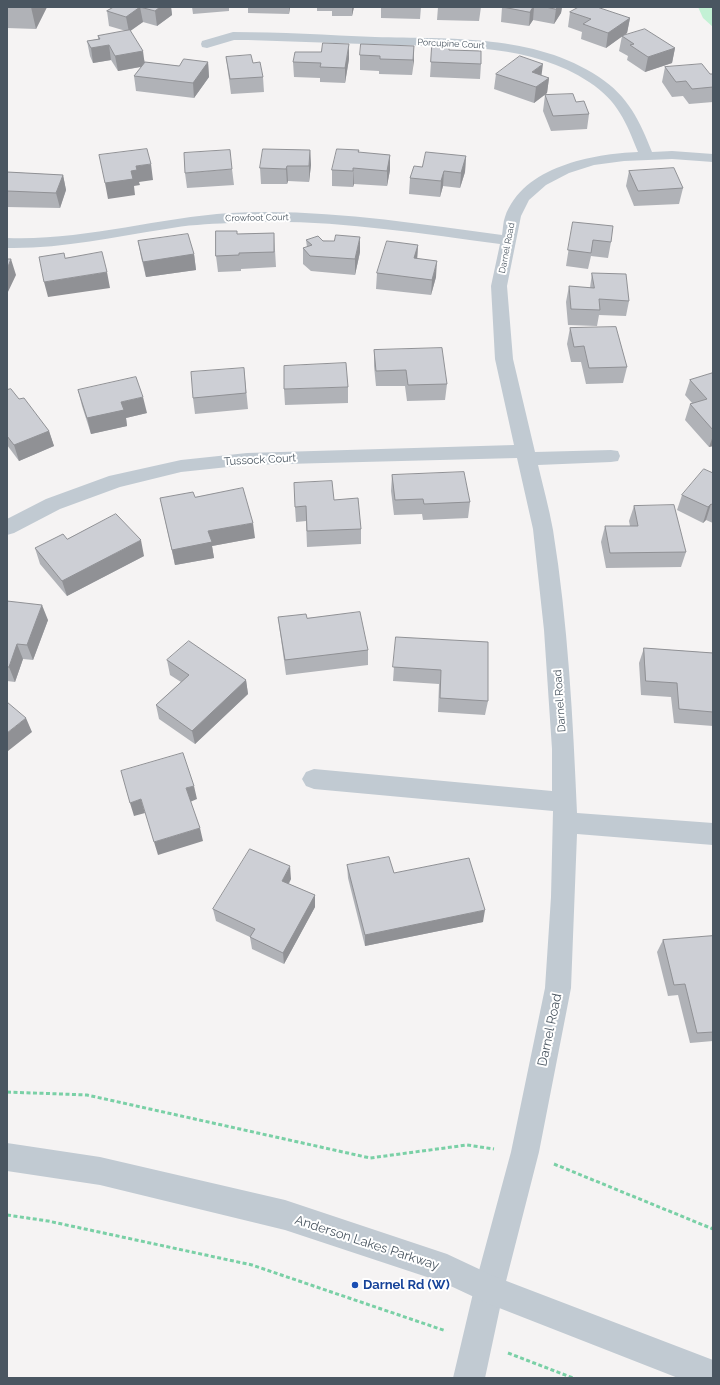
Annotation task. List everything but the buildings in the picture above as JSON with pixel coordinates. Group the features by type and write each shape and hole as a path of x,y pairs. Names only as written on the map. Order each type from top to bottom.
{"street":[{"name":"Porcupine Court","path":"207,44 218,39 248,36 470,44 503,47 537,54 567,64 594,78 613,94 628,113 647,156"},
{"name":"Darnel Road","path":"469,1378 488,1289 525,1152 558,988 563,897 565,812 563,749 555,630 543,529 504,359 500,321 499,286 508,240 513,216 523,198 541,182 564,170 592,161 647,156 672,155 713,158"},
{"name":"Crowfoot Court","path":"7,243 59,242 167,224 206,220 292,217 356,222 508,240"},
{"path":"526,455 611,456"},
{"name":"Tussock Court","path":"7,528 53,504 109,483 181,466 247,459 526,455"},
{"path":"314,779 565,812 713,834"},
{"name":"Anderson Lakes Parkway","path":"7,1157 100,1171 284,1215 447,1269 488,1289 713,1376"}],"path":[{"path":"7,1092 87,1095 370,1158 467,1146 525,1152 713,1229"},
{"path":"7,1215 48,1221 252,1265 477,1341 573,1378"}],"green space":[{"path":"698,7 713,7 713,27 703,18"}],"place":[{"name":"Darnel Rd (W)","path":"355,1285"}]}
